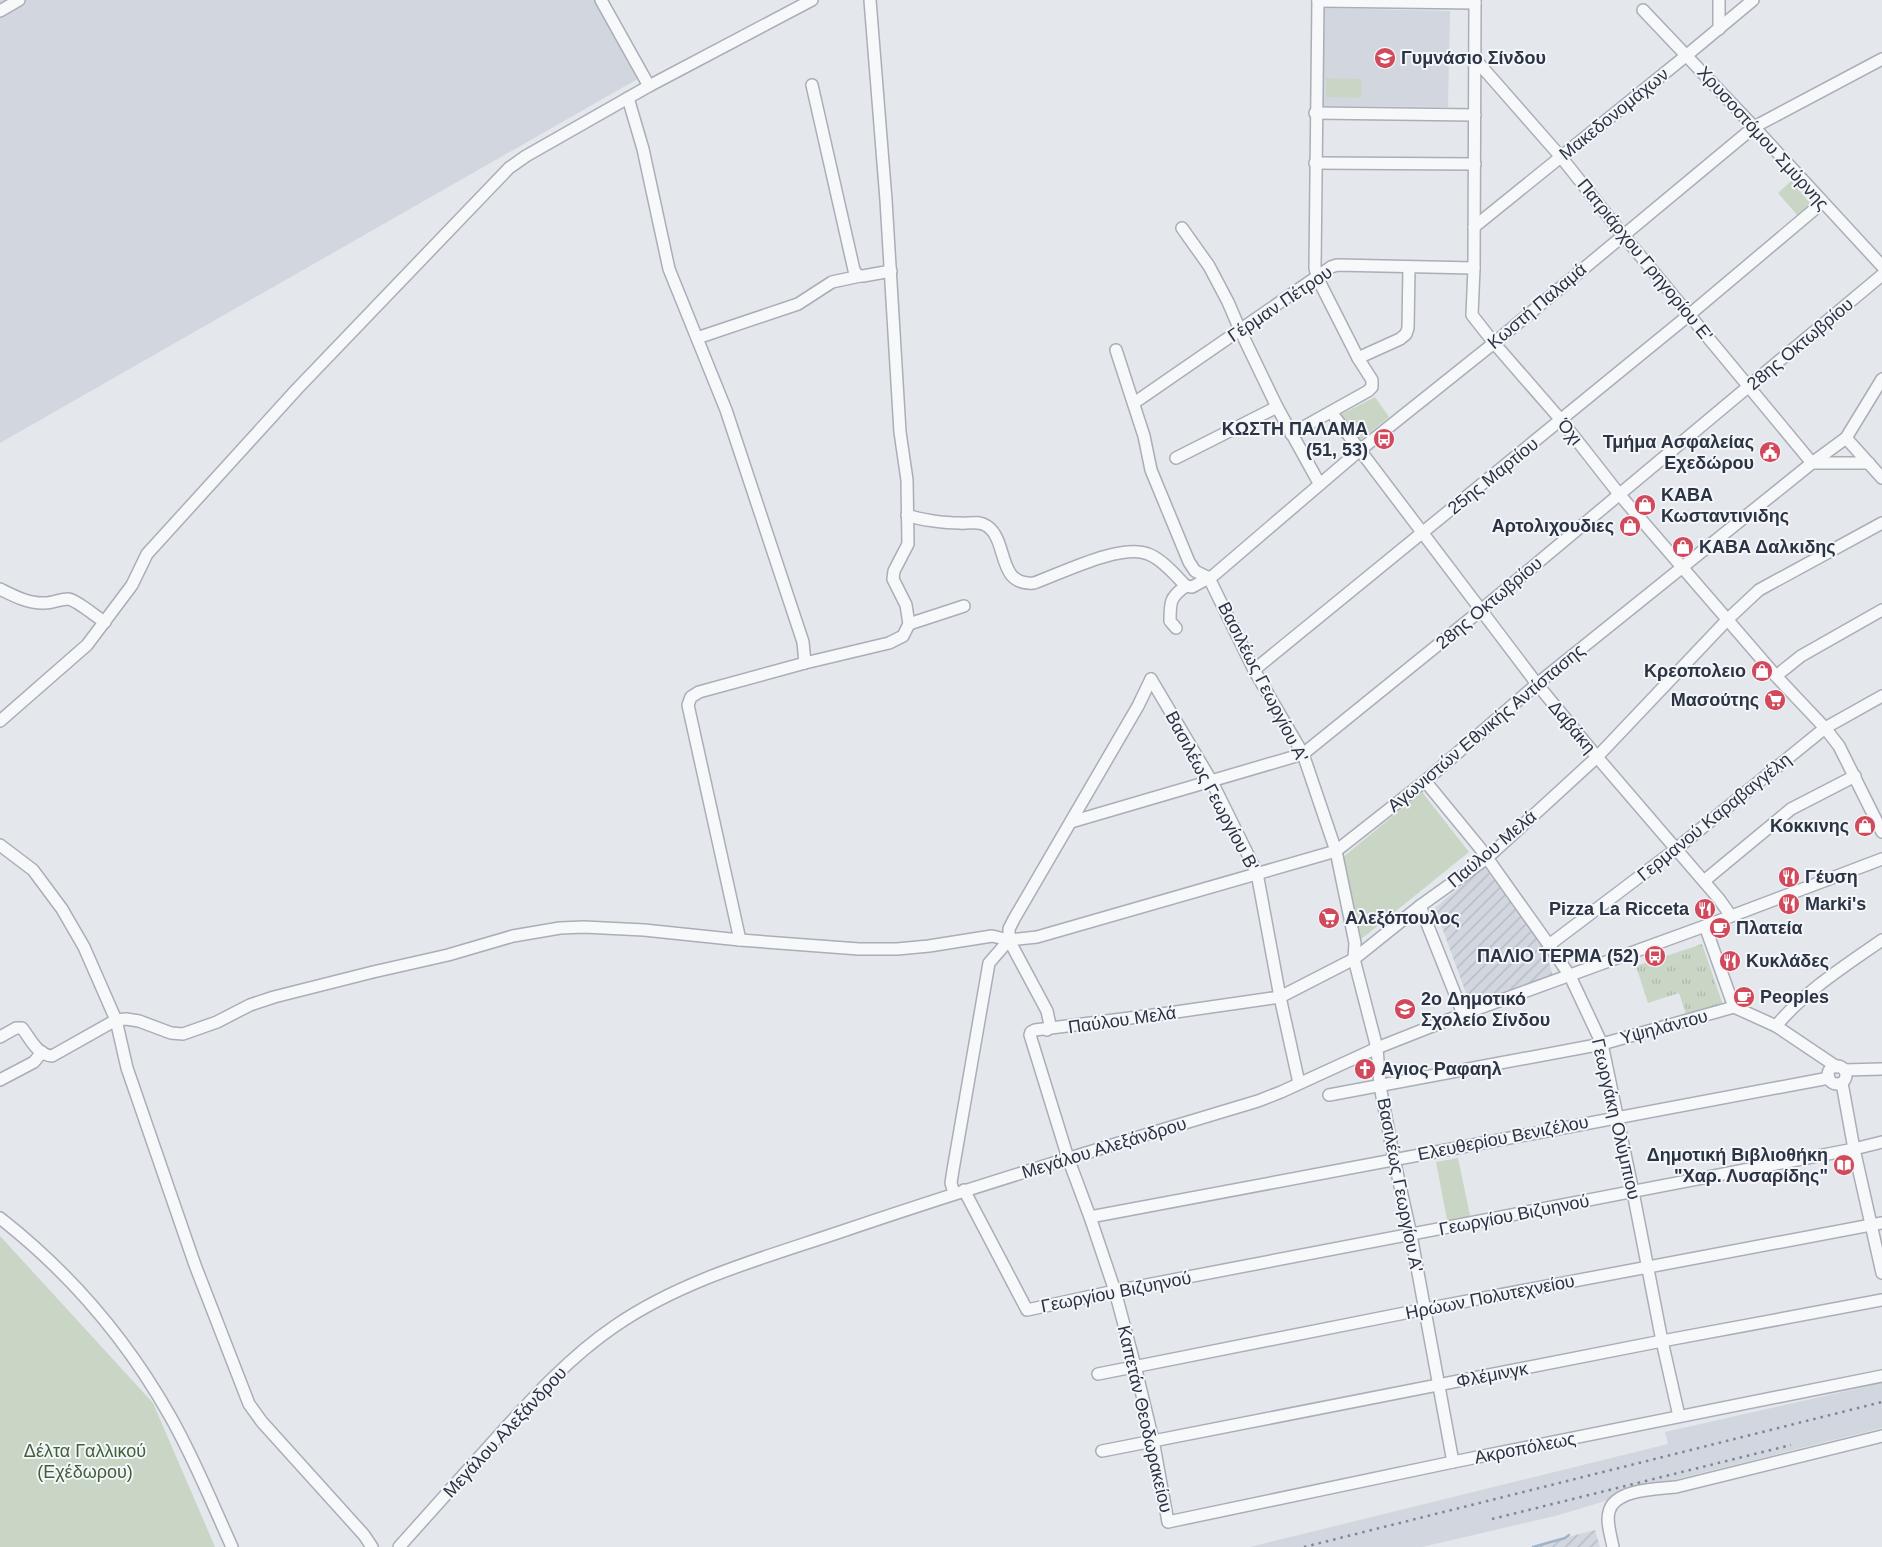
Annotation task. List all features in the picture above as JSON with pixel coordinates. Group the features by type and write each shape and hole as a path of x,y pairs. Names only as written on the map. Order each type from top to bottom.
{"street":[{"path":"0,11 19,0"},
{"path":"601,0 648,86"},
{"path":"0,721 87,645 132,585 147,554 296,389 509,168 526,156 648,86 812,0"},
{"path":"740,940 694,734 688,705 689,700 699,692 897,640 903,636 909,624 906,605 893,579 894,571 908,544 907,480 900,432 891,271 870,0"},
{"path":"1718,0 1719,29"},
{"name":"Μακεδονομάχων","path":"1474,227 1688,55 1753,0"},
{"path":"1291,434 1368,392 1372,387 1372,380 1358,358 1318,277 1314,258 1318,1 1475,1"},
{"name":"Όχι","path":"1475,1 1475,164 1472,315 1682,568 1824,728 1838,746 1855,776 1882,832"},
{"name":"Χρυσοστόμου Σμύρνης","path":"1643,10 1688,55 1822,203 1882,266"},
{"name":"Πατριάρχου Γρηγορίου Ε'","path":"1475,58 1561,157 1623,235 1812,463"},
{"name":"Κωστή Παλαμά","path":"1209,578 1319,483 1494,343 1754,127 1882,59"},
{"path":"812,86 854,270 860,276"},
{"path":"628,98 643,149 670,269 726,410 804,642 805,663"},
{"path":"1316,113 1475,115"},
{"path":"1315,163 1475,164"},
{"name":"25ης Μαρτίου","path":"1254,670 1561,420 1822,203"},
{"path":"1182,228 1209,266 1277,407 1319,483"},
{"name":"Γέρμαν Πέτρου","path":"1134,403 1318,277 1324,270 1337,265 1474,268"},
{"path":"1358,358 1400,339 1406,334 1408,328 1409,268"},
{"path":"697,338 798,304 832,282 891,271"},
{"name":"28ης Οκτωβρίου","path":"1071,822 1302,754 1481,610 1882,275"},
{"path":"1116,350 1144,436 1151,470 1189,562 1195,571 1209,578"},
{"name":"Αγωνιστών Εθνικής Αντίστασης","path":"116,1020 139,1021 171,1033 183,1034 217,1022 250,1005 274,997 448,955 513,936 560,928 584,927 644,930 740,940 859,949 897,949 929,946 992,936 1009,940 1037,937 1336,851 1425,781 1537,684 1812,463 1846,438 1882,379"},
{"path":"1176,458 1277,407"},
{"name":"Δαβάκη","path":"1331,412 1537,684 1704,881 1731,916"},
{"path":"1846,438 1882,478"},
{"path":"1812,463 1869,463"},
{"path":"907,514 917,519 960,523 975,522 986,525 995,536 1009,573 1018,582 1026,584 1034,583 1110,554 1127,551 1138,551 1158,559 1186,586 1192,587 1209,578"},
{"name":"Παύλου Μελά","path":"1031,1032 1280,997 1354,959 1420,906 1487,858 1597,757 1728,619 1759,590 1882,523"},
{"name":"Βασιλέως Γεωργίου Α'","path":"1209,578 1254,670 1302,754 1336,851 1355,943 1354,959 1377,1048 1380,1086 1411,1235 1453,1462"},
{"path":"1176,628 1170,621 1170,605 1175,594 1186,586"},
{"path":"0,589 29,602 43,604 67,599 76,602 92,615 105,622"},
{"path":"909,624 964,606"},
{"path":"1776,676 1801,656 1882,610"},
{"name":"Βασιλέως Γεωργίου Β'","path":"1071,822 1138,706 1151,679 1212,782 1258,873 1280,997 1299,1083"},
{"name":"Γερμανού Καραβαγγέλη","path":"1549,945 1676,849 1824,728 1882,696"},
{"path":"1704,881 1791,809 1855,776"},
{"name":"Γεωργάκη Ολύμπιου","path":"1425,781 1487,858 1570,976 1602,1044 1633,1192 1646,1268 1680,1416"},
{"path":"1047,1030 1050,1025 1047,1011 1009,940 1009,930 1071,822"},
{"path":"0,845 33,870 62,909 84,947 116,1020 127,1068 196,1265 249,1404 270,1432 364,1535 372,1547"},
{"name":"Μεγάλου Αλεξάνδρου","path":"399,1547 538,1391 567,1364 616,1326 654,1303 720,1273 959,1192 1258,1101 1377,1048 1463,1014 1882,859"},
{"path":"1420,906 1463,1014"},
{"path":"1705,926 1734,1007 1776,1026 1840,1068 1846,1075 1842,1083 1854,1149 1876,1224 1882,1273"},
{"path":"959,1192 951,1183 989,962 1009,940"},
{"path":"1776,1026 1791,1008 1811,991 1882,940"},
{"name":"Υψηλάντου","path":"1329,1095 1602,1044 1734,1007"},
{"path":"0,1037 16,1028 22,1028 29,1040 46,1056 52,1056 116,1020"},
{"name":"Καπετάν Θεοδωρακείου","path":"1031,1032 1030,1038 1068,1158 1115,1291 1153,1440 1168,1522"},
{"path":"0,1080 34,1062 42,1052"},
{"path":"1842,1083 1834,1084 1829,1078 1830,1070 1840,1068 1882,1069"},
{"name":"Ελευθερίου Βενιζέλου","path":"1090,1216 1829,1078"},
{"name":"Γεωργίου Βιζυηνού","path":"959,1192 1027,1310 1115,1291 1633,1192 1882,1142"},
{"path":"0,1218 79,1289 124,1346 171,1417 232,1547"},
{"name":"Ηρώων Πολυτεχνείου","path":"1098,1374 1876,1224"},
{"name":"Φλέμινγκ","path":"1102,1451 1662,1341 1882,1300"},
{"name":"Ακροπόλεως","path":"1168,1522 1453,1462 1882,1376"},
{"path":"1613,1547 1608,1512 1621,1497 1638,1491 1676,1487 1882,1436"}],"shaded area":[{"path":"0,0 607,0 648,73 0,443"},
{"name":"Γυμνάσιο Σίνδου","path":"1322,8 1450,11 1448,107 1320,106"},
{"path":"1484,866 1546,950 1553,976 1471,1007 1435,908"},
{"path":"1882,1383 1882,1428 1677,1479 1559,1515 1422,1547 1250,1547 1668,1444 1665,1432"},
{"path":"1595,1530 1600,1547 1530,1547"}],"green space":[{"path":"1326,78 1362,79 1361,98 1326,97"},
{"path":"1791,181 1811,204 1798,216 1778,193"},
{"path":"1375,397 1389,417 1358,442 1338,416"},
{"path":"1422,792 1469,852 1360,940 1342,858"},
{"path":"1702,944 1723,1005 1687,1017 1679,993 1648,1003 1636,966"},
{"path":"1458,1158 1471,1220 1448,1225 1436,1162"},
{"name":"Δέλτα Γαλλικού (Εχέδωρου)","path":"0,1236 153,1403 215,1547 0,1547"}],"waterway":[{"path":"1533,1547 1565,1538 1569,1535"}],"railway":[{"path":"1304,1547 1882,1402"},
{"path":"1492,1519 1791,1445"}],"place":[{"name":"Γυμνάσιο Σίνδου","path":"1385,58"},
{"name":"ΚΩΣΤΗ ΠΑΛΑΜΑ (51, 53)","path":"1384,439"},
{"name":"Τμήμα Ασφαλείας Εχεδώρου","path":"1770,452"},
{"name":"ΚΑΒΑ Κωσταντινιδης","path":"1645,505"},
{"name":"Αρτολιχουδιες","path":"1630,526"},
{"name":"ΚΑΒΑ Δαλκιδης","path":"1683,547"},
{"name":"Κρεοπολειο","path":"1762,671"},
{"name":"Μασούτης","path":"1775,700"},
{"name":"Κοκκινης","path":"1865,826"},
{"name":"Γέυση","path":"1789,877"},
{"name":"Marki's","path":"1789,904"},
{"name":"Pizza La Ricceta","path":"1705,909"},
{"name":"Αλεξόπουλος","path":"1329,918"},
{"name":"Πλατεία","path":"1720,928"},
{"name":"ΠΑΛΙΟ ΤΕΡΜΑ (52)","path":"1655,956"},
{"name":"Κυκλάδες","path":"1730,961"},
{"name":"Peoples","path":"1744,997"},
{"name":"2o Δημοτικό Σχολείο Σίνδου","path":"1405,1009"},
{"name":"Αγιος Ραφαηλ","path":"1365,1069"},
{"name":"Δημοτική Βιβλιοθήκη \"Χαρ. Λυσαρίδης\"","path":"1844,1165"}]}
